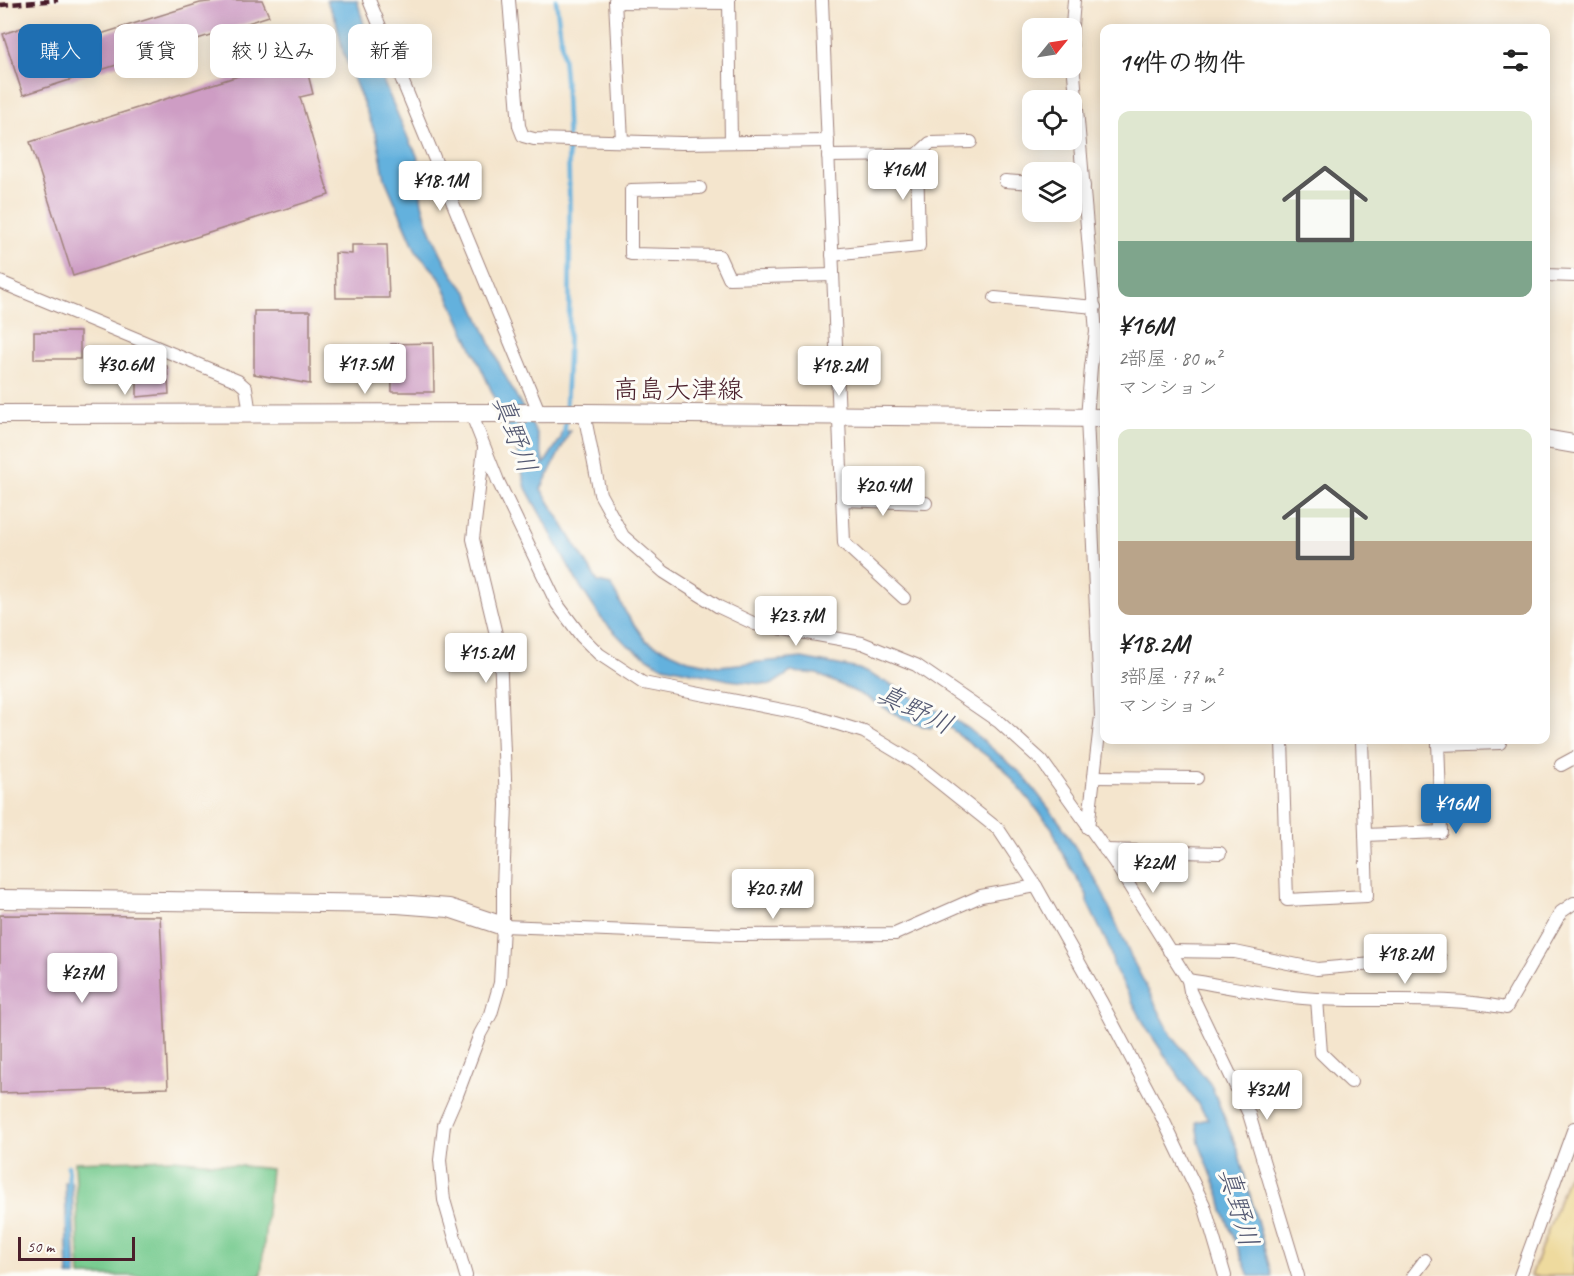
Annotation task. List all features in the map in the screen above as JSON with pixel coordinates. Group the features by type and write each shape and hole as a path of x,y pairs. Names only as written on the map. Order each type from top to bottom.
{"main road":[{"name":"高島大津線","path":"476,413 1096,418"},
{"path":"0,414 476,413"},
{"path":"1550,440 1574,444"},
{"path":"0,899 397,904 449,908 503,926"}],"street":[{"path":"369,0 540,414"},
{"path":"508,0 519,126 523,136 534,139 622,141 828,141"},
{"path":"822,0 844,543 904,598"},
{"path":"1074,0 1071,39 1076,162"},
{"path":"622,141 615,1 729,2 731,142"},
{"path":"828,156 917,155 930,143 971,142"},
{"path":"832,255 918,246 917,155"},
{"path":"1005,182 1022,183"},
{"path":"700,188 631,190 631,254 719,256 729,278 832,275"},
{"path":"1082,220 1095,307 1096,332 1091,367 1096,418 1100,588"},
{"path":"1550,276 1574,276"},
{"path":"0,282 238,381 246,388 250,414"},
{"path":"995,298 1095,307"},
{"path":"476,413 484,447 498,481 557,604 581,636 599,654 643,683 809,715 864,732 914,762 999,830 1036,886 1158,1109 1204,1205 1226,1276"},
{"path":"584,413 600,494 623,536 664,572 719,607 755,624 862,644 916,665 999,722 1041,761 1148,914 1188,980 1190,992 1249,1114 1298,1276"},
{"path":"466,1276 444,1200 441,1160 444,1125 458,1095 480,1034 491,1014 500,983 506,804 500,651 473,539 484,447"},
{"path":"842,500 926,503"},
{"path":"1088,828 1100,736"},
{"path":"1282,744 1287,900 1367,896 1362,744"},
{"path":"1365,835 1441,832 1438,744"},
{"path":"1561,765 1574,758"},
{"path":"1094,777 1197,778"},
{"path":"1105,850 1220,853"},
{"path":"503,926 736,935 895,934 981,896 1036,886"},
{"path":"1188,980 1303,998 1411,1000 1492,1005 1506,1008 1561,912 1574,903"},
{"path":"1169,951 1235,952 1317,969 1440,958"},
{"path":"1317,999 1321,1053 1351,1082"},
{"path":"1520,1276 1574,1128"},
{"path":"1413,1276 1425,1260"}],"green space":[{"path":"174,1159 271,1169 261,1276 80,1276 75,1162"}],"sand":[{"path":"1574,1159 1574,1276 1531,1276"}],"water":[{"path":"326,0 357,0 364,24 348,24 348,65 343,52 336,20"},
{"name":"真野川","path":"353,78 382,78 418,159 421,199 430,229 447,264 468,293 502,370 537,434 544,464 561,438 562,432 570,431 541,489 598,582 611,585 626,613 646,641 688,660 719,666 802,658 859,669 906,692 927,710 938,710 968,728 1022,774 1061,824 1101,889 1131,957 1172,1036 1211,1085 1238,1151 1272,1276 1249,1276 1199,1143 1196,1122 1208,1119 1147,1029 1114,967 1109,947 1087,902 1087,895 1061,851 1052,828 1004,769 942,722 930,728 910,722 862,695 817,674 791,672 771,685 729,680 659,665 626,644 601,618 578,583 526,488 514,440 439,276 417,253 385,179 377,138"},
{"path":"65,1182 72,1183 76,1276 68,1276"}],"building":[{"path":"223,0 262,0 269,16 244,24 210,24 210,35 198,39 198,24 133,24 200,3"},
{"path":"18,29 18,78 76,78 23,95 3,34"},
{"path":"114,30 114,66 102,70 102,34"},
{"path":"232,78 309,78 313,94 300,97 329,195 73,276 30,142"},
{"path":"352,245 387,245 389,298 336,298 335,253 352,254"},
{"path":"254,311 310,311 310,384 254,374"},
{"path":"34,332 80,332 80,359 34,359"},
{"path":"433,343 434,392 392,392 391,344"},
{"path":"120,351 133,353 167,366 169,394 137,397 137,377 120,376"},
{"path":"0,915 160,916 168,1088 0,1093"}],"waterway":[{"path":"556,0 565,72 570,213 566,408"},
{"path":"564,437 566,416"},
{"path":"68,1166 69,1187"}],"railway":[{"path":"0,5 58,0"}]}
